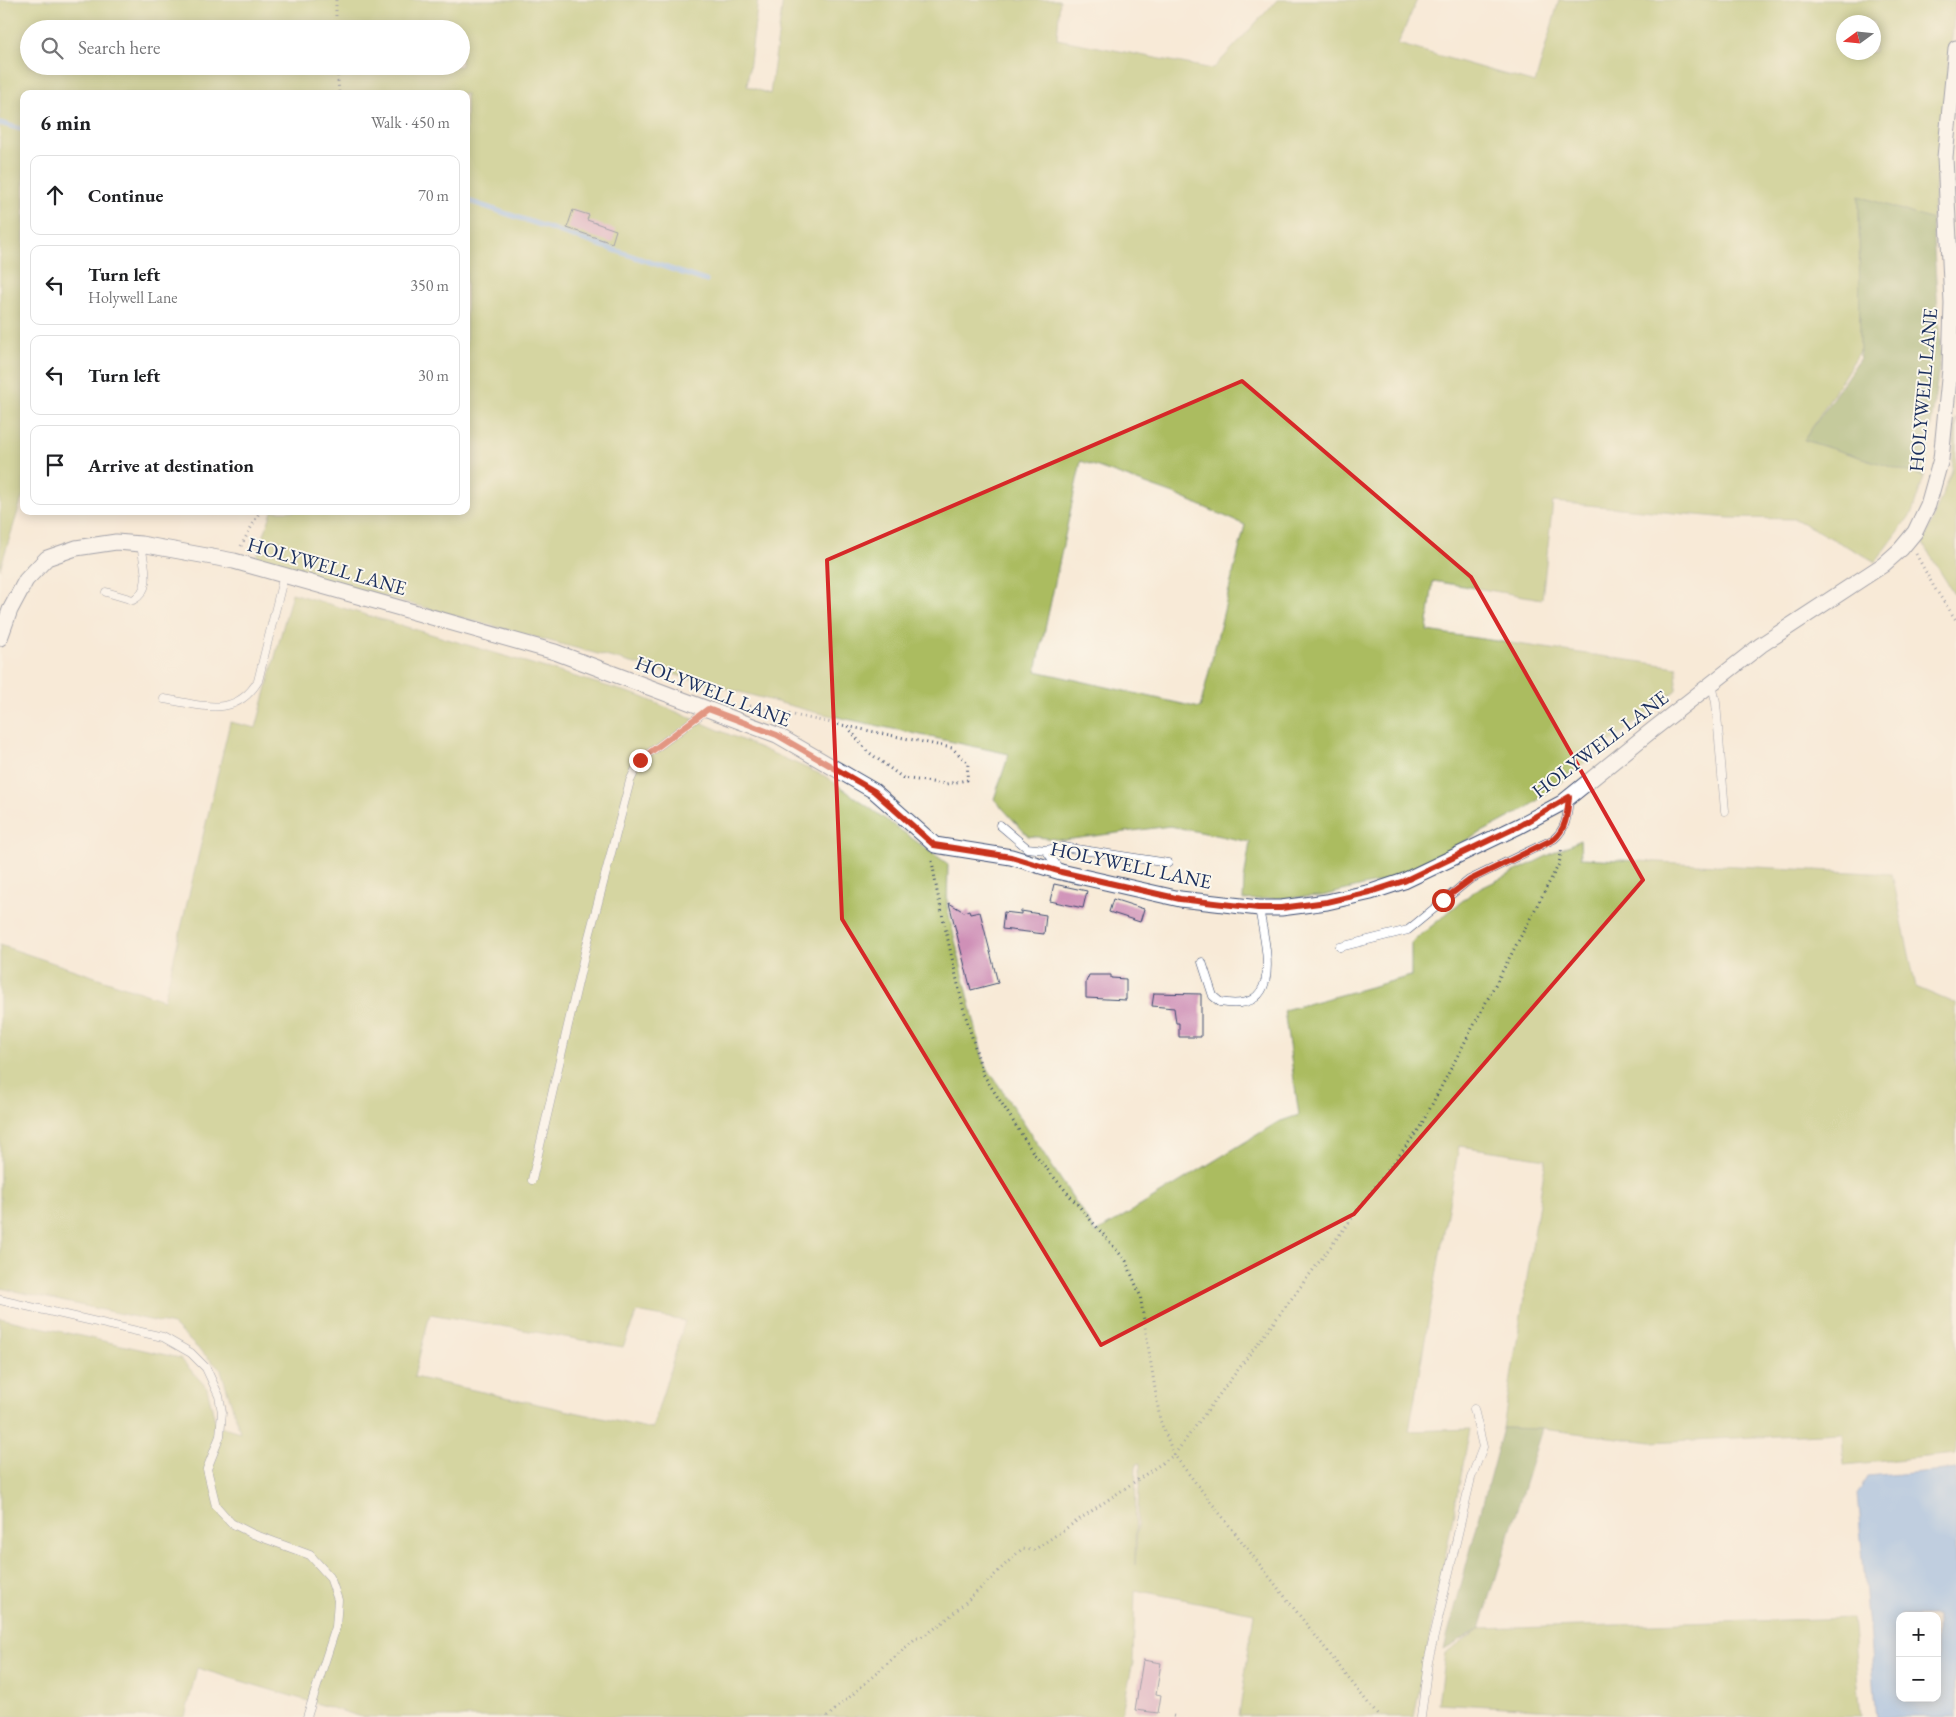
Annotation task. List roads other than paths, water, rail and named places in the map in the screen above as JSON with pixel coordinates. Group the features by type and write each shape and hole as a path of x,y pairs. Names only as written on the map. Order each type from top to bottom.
{"street":[{"name":"HOLYWELL LANE","path":"0,638 10,610 26,580 47,558 76,548 116,542 141,544 234,561 556,652 777,735 874,791 934,845 1011,857 1061,872 1180,899 1258,908 1281,908 1327,902 1370,892 1404,881 1519,826 1569,797 1761,646 1883,565 1915,532 1928,505 1941,460 1950,368 1952,303 1945,157 1956,48"}],"lane":[{"path":"106,592 133,600 144,592 146,582 141,544"},
{"path":"164,699 217,708 228,706 248,695 258,681 284,575"},
{"path":"1712,684 1716,703 1725,811"},
{"path":"532,1180 586,948 630,781 640,760 708,709"},
{"path":"1340,947 1408,930 1470,880 1554,839 1562,833 1566,821 1569,797"},
{"path":"1000,825 1028,848 1046,850 1063,847 1168,863"},
{"path":"1046,850 1061,872"},
{"path":"1202,962 1213,996 1220,1002 1244,1002 1251,1000 1260,992 1266,983 1267,970 1258,908"},
{"path":"0,1300 163,1337 191,1353 206,1368 219,1396 222,1412 220,1436 207,1469 216,1506 231,1523 253,1534 310,1555 330,1577 338,1600 336,1627 308,1717"},
{"path":"1421,1717 1428,1662 1471,1478 1483,1447 1474,1409"}],"water":[{"path":"1956,1469 1956,1717 1877,1717 1857,1494 1867,1477"}],"waterway":[{"path":"0,123 20,129"},
{"path":"470,201 706,281"}]}
